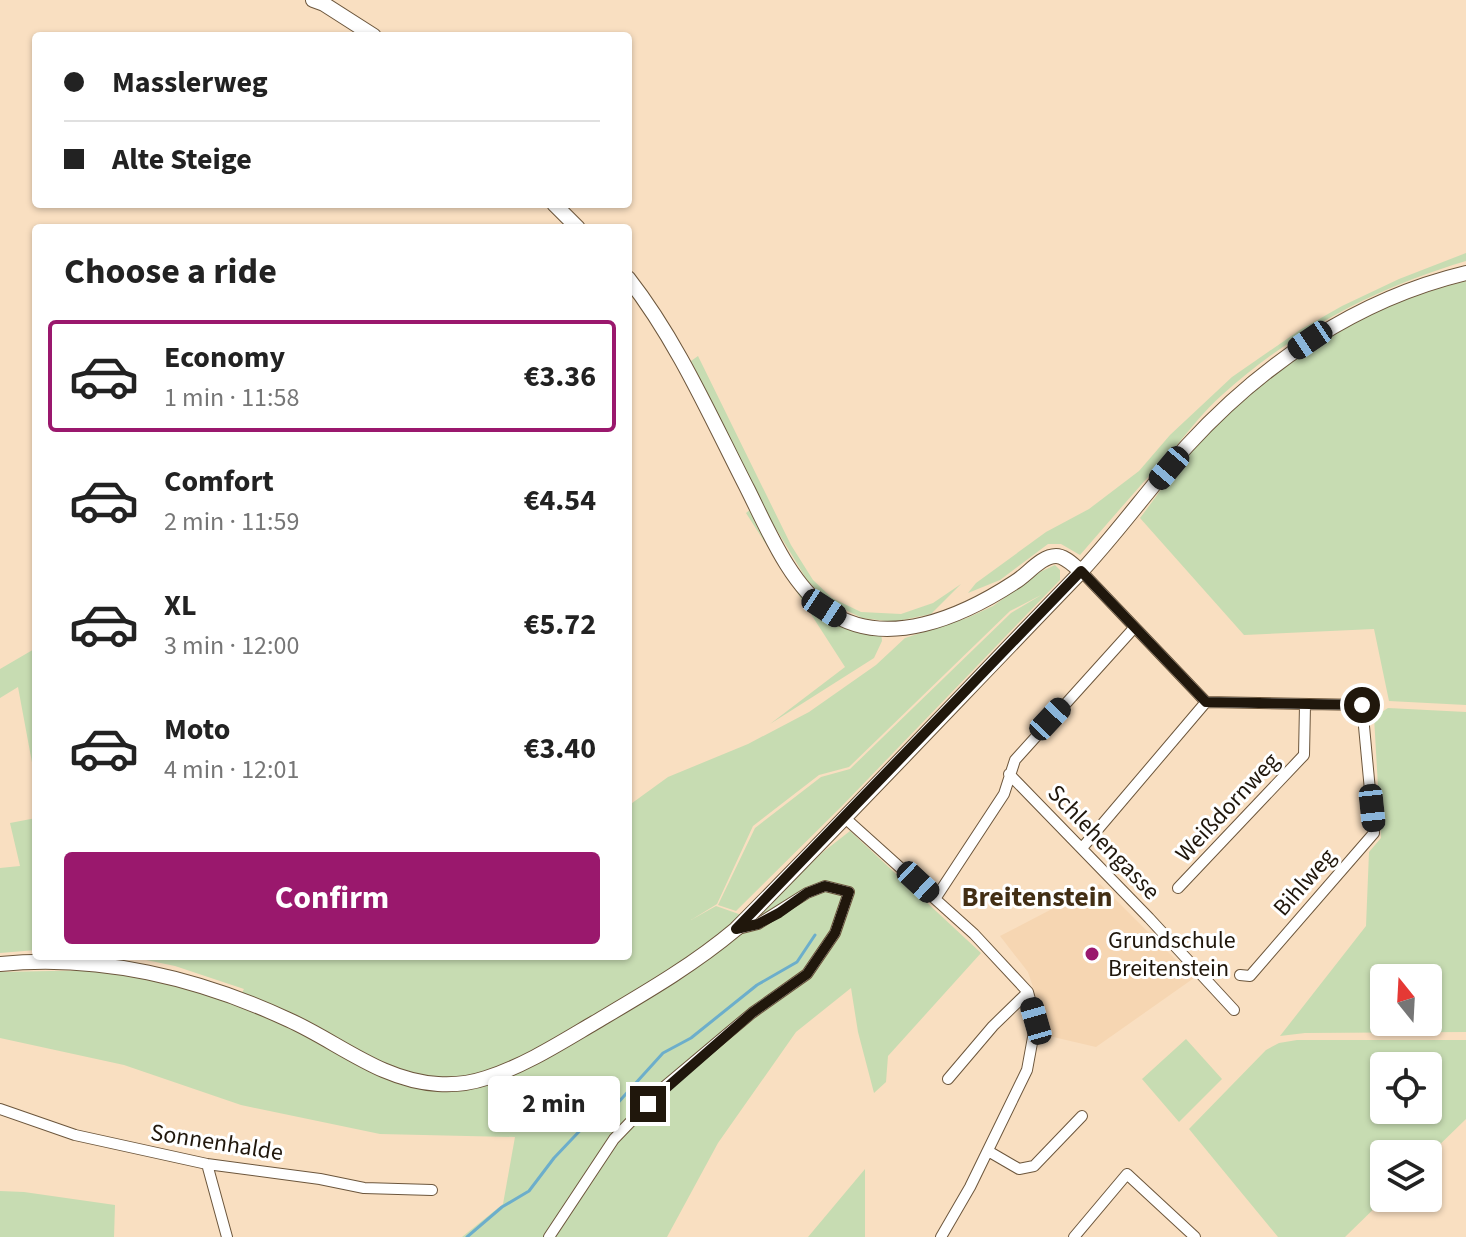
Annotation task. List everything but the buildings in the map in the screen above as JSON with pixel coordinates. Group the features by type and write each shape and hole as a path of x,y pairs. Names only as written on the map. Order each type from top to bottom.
{"main road":[{"path":"313,0 368,32"},
{"path":"558,208 574,224"},
{"path":"0,964 41,961 80,963 164,975 290,1020 400,1077 441,1084 486,1078 531,1059 669,978 709,952 736,929 1081,571 1224,407 1281,360 1322,333 1383,301 1466,273"},
{"path":"632,283 649,305 682,361 778,548 809,593 838,617 878,629 911,627 948,616 989,598 1048,557 1063,557 1081,571"}],"street":[{"path":"1081,571 1206,702 1305,705"},
{"path":"935,899 1004,794 1015,760 1134,628"},
{"path":"1082,848 1206,702"},
{"name":"Bihlweg","path":"1240,975 1250,976 1374,833 1362,705 1305,705"},
{"name":"Weißdornweg","path":"1178,888 1304,755 1305,705"},
{"name":"Schlehengasse","path":"1009,774 1234,1010"},
{"path":"845,818 974,934 1028,992 1036,1021 1027,1070 988,1151 941,1237"},
{"path":"549,1237 614,1139 665,1086 752,1013 807,974 835,933 849,892 825,886 807,893 758,924 736,929"},
{"path":"948,1079 993,1026 1028,992"},
{"name":"Sonnenhalde","path":"0,1109 75,1135 207,1164 364,1188 432,1190"},
{"path":"988,1151 1019,1169 1034,1166 1082,1116"},
{"path":"207,1164 227,1237"},
{"path":"1074,1237 1127,1174 1195,1237"}],"shaded area":[{"name":"Grundschule Breitenstein","path":"1100,884 1194,978 1096,1047 1049,1036 1028,972 1000,936"}],"green space":[{"path":"1466,253 1466,261 1399,284 1336,314 1249,372 1204,413 1080,555 1061,544 1048,544 1000,580 968,593 976,583 1046,532 1089,509 1139,471 1170,435 1232,377 1300,330 1399,279"},
{"path":"1466,281 1466,705 1389,701 1374,629 1244,635 1140,518 1210,429 1276,373 1305,352 1366,317"},
{"path":"698,356 791,545 813,580 832,598 861,612 901,614 933,603 961,584 931,614 893,622 862,618 827,601 807,580 764,509 691,361"},
{"path":"752,508 805,594 881,632 882,641 874,658 770,724 845,667 746,513"},
{"path":"1055,565 1060,570 1060,580 842,806 736,911 718,905 755,828 821,777 850,769 1011,613 1043,594 1010,611 849,767 819,775 753,826 717,904 691,920 716,906 753,919 823,852 850,831 981,953 888,1056 886,1082 874,1093 858,1032 851,988 796,1032 718,1143 667,1237 462,1237 503,1204 515,1137 380,1134 241,1105 124,1065 0,1038 0,972 102,970 166,981 236,1004 244,989 175,966 146,960 632,960 632,803 668,777 748,744 809,712 876,665 905,638 993,606 1040,572"},
{"path":"32,650 32,762 18,687 0,698 0,669"},
{"path":"1388,708 1466,712 1466,1032 1442,1032 1442,964 1370,964 1370,1033 1280,1036 1366,926 1369,852 1381,838 1374,717"},
{"path":"32,819 32,950 0,953 0,868 20,866 10,823"},
{"path":"1186,1039 1222,1079 1179,1122 1142,1079"},
{"path":"1297,1040 1466,1040 1466,1119 1442,1142 1370,1140 1371,1212 1345,1237 1278,1237 1189,1129 1266,1050 1279,1043"},
{"path":"865,1169 865,1237 808,1237"},
{"path":"0,1191 115,1205 114,1237 0,1237"}],"waterway":[{"path":"467,1237 502,1207 529,1191 554,1158 590,1120 615,1106 663,1053 691,1038 757,985 797,962 815,935"}],"place":[{"name":"Grundschule Breitenstein","path":"1092,954"}],"district":[{"name":"Breitenstein","path":"1037,896"}],"route":[{"path":"648,1104 752,1013 807,974 835,933 849,892 825,886 807,893 758,924 736,929 1081,571 1206,702 1362,705"}]}
